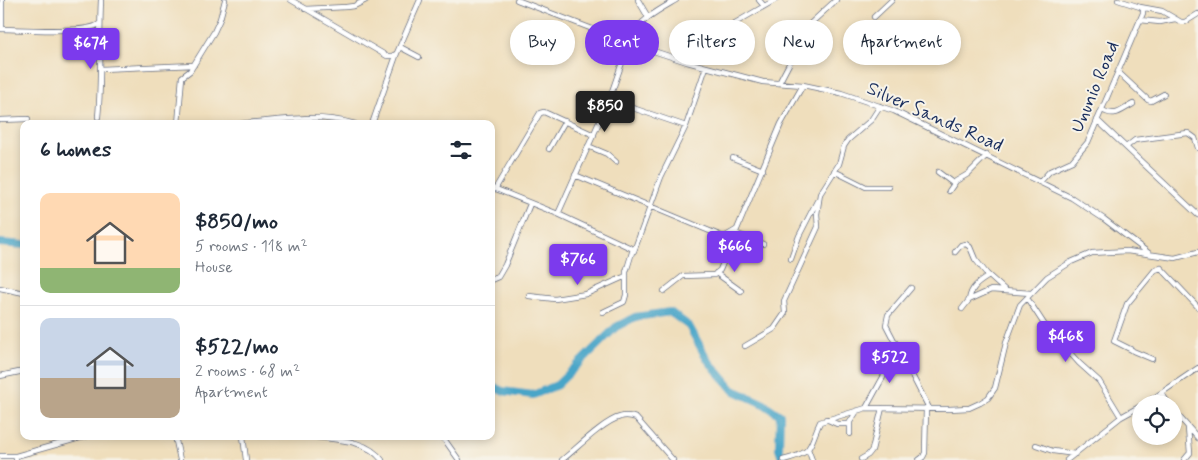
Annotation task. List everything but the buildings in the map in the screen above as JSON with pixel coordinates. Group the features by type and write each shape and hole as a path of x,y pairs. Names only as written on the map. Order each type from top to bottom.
{"street":[{"path":"2,0 1,29 92,28 99,24"},
{"path":"98,117 101,69 100,0"},
{"path":"178,120 182,77 194,66 214,32 225,0"},
{"path":"291,0 387,56 397,53"},
{"path":"304,9 354,6 366,0"},
{"path":"373,120 397,53 420,0"},
{"name":"Silver Sands Road","path":"517,0 585,26"},
{"path":"638,0 648,17"},
{"path":"645,20 676,0"},
{"path":"759,0 764,6"},
{"path":"740,20 775,0"},
{"path":"779,83 810,24 836,0"},
{"path":"874,17 892,0"},
{"path":"1118,0 1162,11 1178,22 1185,22 1198,14"},
{"name":"Ununio Road","path":"1040,182 1050,171 1072,161 1085,148 1140,20 1143,10 1140,7"},
{"path":"1140,20 1160,22 1175,19"},
{"path":"400,47 419,57"},
{"path":"558,214 609,100 621,65"},
{"name":"Silver Sands Road","path":"696,65 763,82 803,85 841,93 894,111 1072,198 1104,219 1150,254"},
{"path":"101,69 194,66"},
{"path":"603,312 624,302 626,295 626,272 633,252 661,177 686,126 706,68"},
{"path":"1118,72 1148,100 1151,101 1164,94"},
{"path":"664,291 684,276 716,274 720,270 727,258 781,124 803,85"},
{"path":"609,100 686,126"},
{"path":"1102,110 1112,114 1122,111 1133,104"},
{"path":"790,259 799,236 839,164 844,146 848,140 871,120 880,106"},
{"path":"495,185 540,113 544,112 594,134"},
{"path":"0,120 28,119"},
{"path":"277,120 340,120"},
{"path":"1098,120 1198,215"},
{"path":"549,149 565,121"},
{"path":"1126,147 1135,140 1188,133 1195,138 1198,148"},
{"path":"588,146 607,154 616,162"},
{"path":"949,191 954,184 968,174 987,155"},
{"path":"733,158 763,170"},
{"path":"834,171 866,187 889,187"},
{"path":"938,172 954,184"},
{"path":"575,175 724,236 736,232 763,244"},
{"path":"495,189 558,214 631,247 633,252"},
{"path":"745,346 774,329 785,313 784,301 818,227 816,214 819,198"},
{"path":"495,278 498,277 505,265 530,204"},
{"path":"955,252 961,245 966,244 970,247 975,259 989,276 1006,291"},
{"path":"783,460 803,454 815,439 820,422 826,419 866,408 969,408 988,398 995,388 1006,343 1016,314 1031,293 1046,277 1071,262 1092,254 1127,251 1175,258 1198,252"},
{"path":"1162,257 1161,268 1198,307"},
{"path":"1152,359 1114,341 1127,304 1155,270 1161,268"},
{"path":"716,274 741,291"},
{"path":"529,296 555,299 586,294 626,276"},
{"path":"962,309 969,300 975,286 989,276"},
{"path":"0,288 20,292"},
{"path":"911,288 886,320 886,325 927,408 925,453 919,460"},
{"path":"969,300 991,290 1031,293"},
{"path":"1027,298 1044,324 1079,363 1099,381 1121,417"},
{"path":"866,408 898,350"},
{"path":"1162,394 1198,368"},
{"path":"0,376 20,372"},
{"path":"861,459 872,450 882,408"},
{"path":"850,434 849,424 858,410"},
{"path":"1067,460 1121,417 1132,411"},
{"path":"562,460 611,421 620,417 630,416 636,418 673,460"},
{"path":"826,419 837,424 849,424"},
{"path":"1182,420 1198,438"},
{"path":"1184,460 1190,453 1188,427"},
{"path":"0,456 16,458 74,440"},
{"path":"176,440 180,460"},
{"path":"244,440 246,460"},
{"path":"335,440 366,447 373,450 382,460"},
{"path":"444,440 456,459"},
{"path":"1036,445 1053,451 1074,454"},
{"path":"808,449 812,460"},
{"path":"663,460 669,455"}],"waterway":[{"path":"0,243 20,245"},
{"path":"495,387 502,391 533,395 557,385 616,327 635,317 670,312 689,326 707,359 733,390 764,404 780,415 779,448 783,460"}]}
